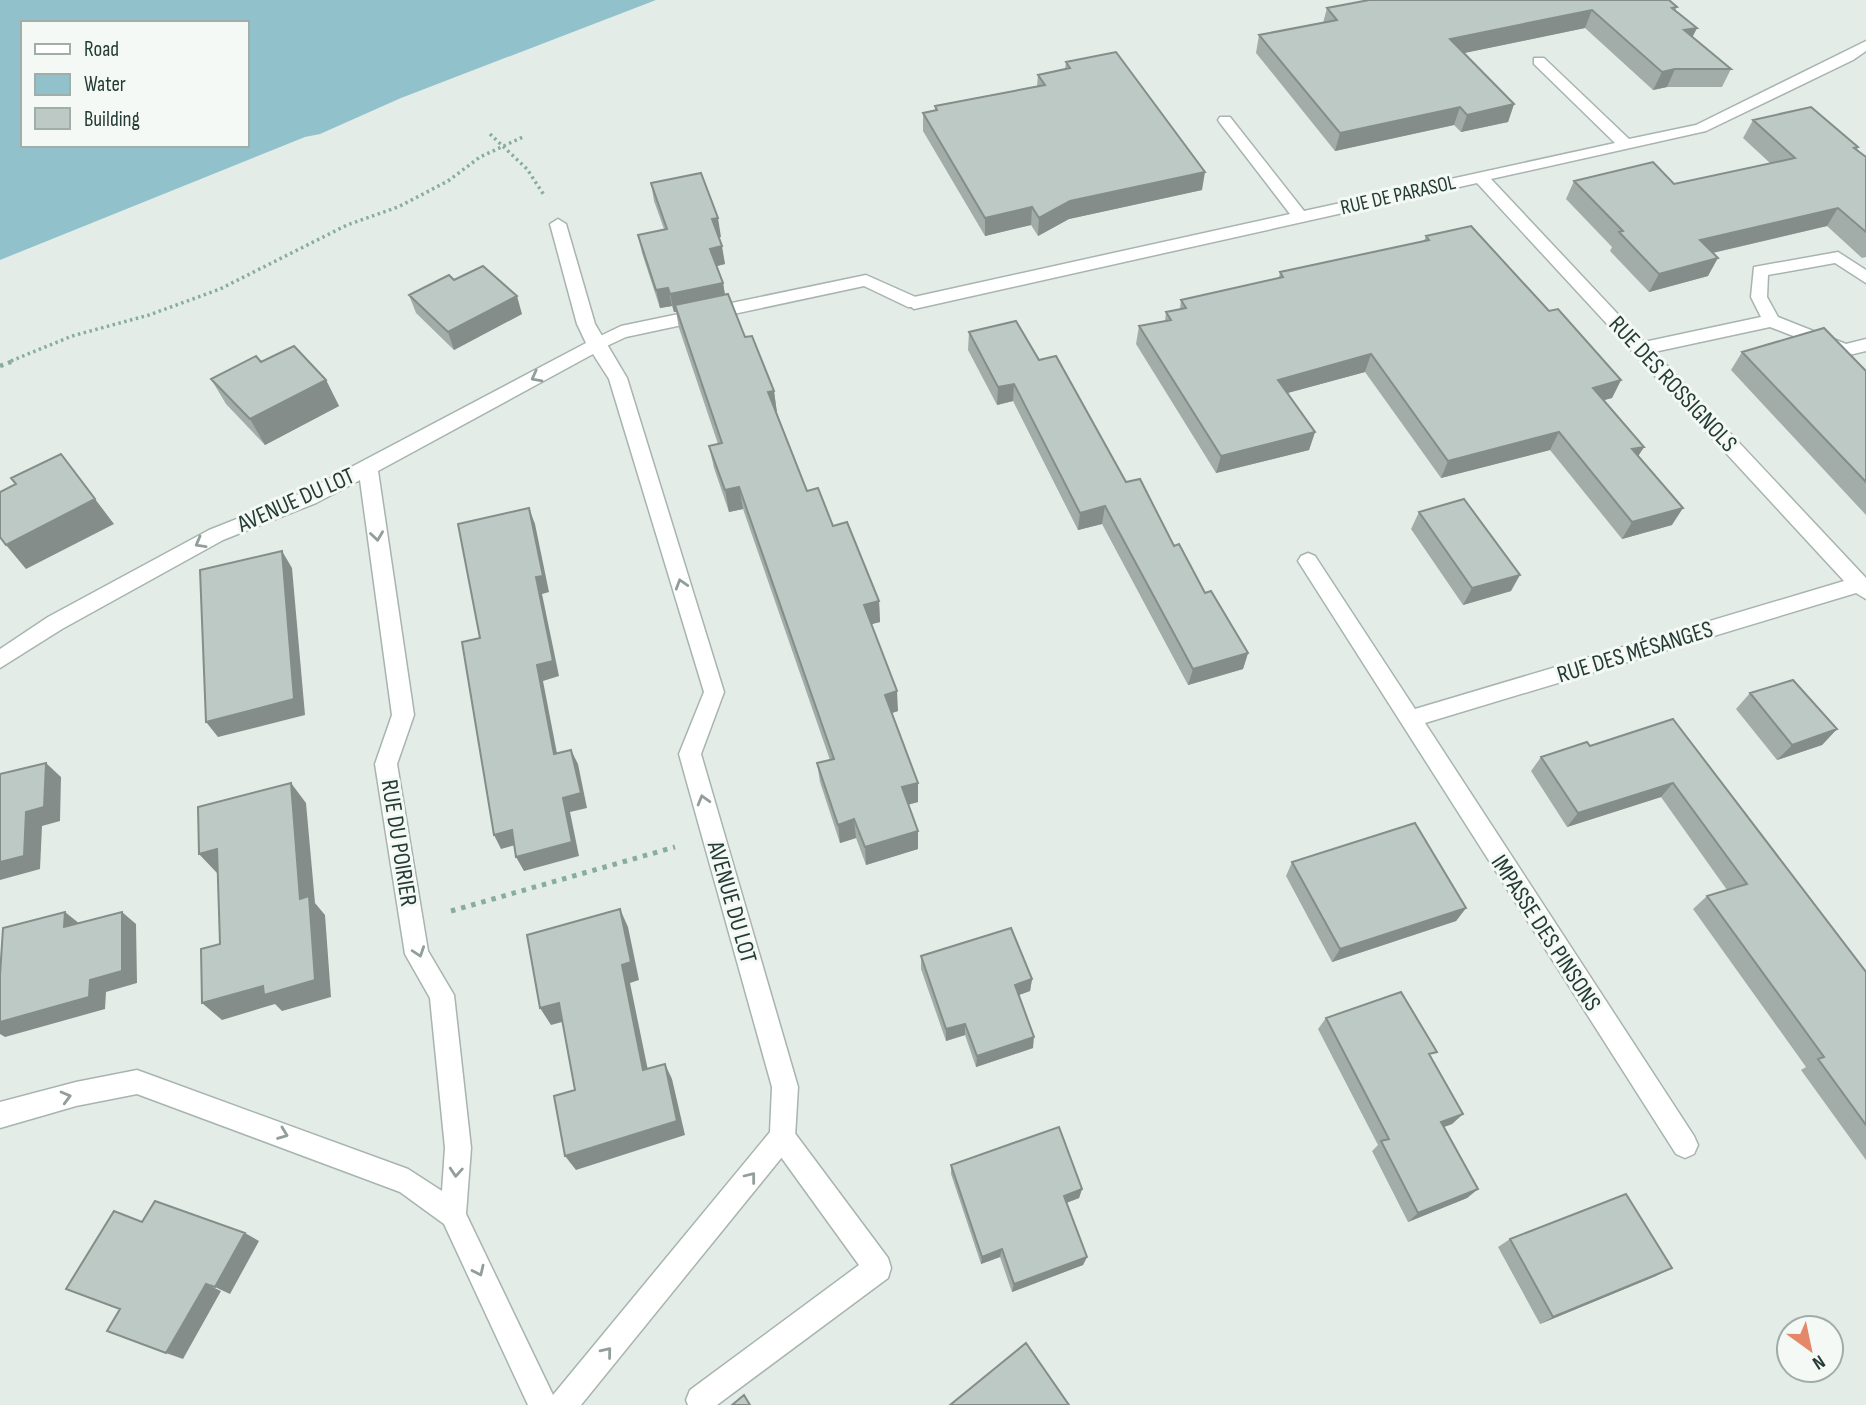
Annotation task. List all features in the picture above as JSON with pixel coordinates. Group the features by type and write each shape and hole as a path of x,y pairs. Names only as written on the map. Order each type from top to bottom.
{"street":[{"name":"RUE DE PARASOL","path":"914,303 1701,128 1848,57 1866,45"},
{"path":"1539,61 1625,144"},
{"path":"1225,120 1300,217"},
{"name":"RUE DES ROSSIGNOLS","path":"1480,177 1863,588"},
{"name":"AVENUE DU LOT","path":"558,224 586,324 596,345 618,378 714,692 690,754 786,1087 782,1137"},
{"path":"1771,321 1759,297 1760,271 1838,257 1866,278"},
{"name":"AVENUE DU LOT","path":"0,660 55,623 216,535 309,498 621,332 866,280 914,303"},
{"path":"1641,349 1771,321 1845,350 1866,345"},
{"name":"RUE DU POIRIER","path":"368,468 403,715 386,764 417,954 442,995 458,1148 453,1215"},
{"name":"IMPASSE DES PINSONS","path":"1308,561 1685,1145"},
{"name":"RUE DES MÉSANGES","path":"1410,719 1863,588"},
{"path":"0,1115 76,1094 137,1082 408,1182 453,1215 542,1405"},
{"path":"563,1405 782,1137 878,1268 700,1400"}],"path":[{"path":"490,134 520,159 539,183 558,224"},
{"path":"0,366 72,336 149,315 220,289 347,225 398,207 448,181 480,157 523,137"},
{"path":"412,922 713,837"}],"water":[{"path":"0,0 656,0 401,98 320,134 305,137 0,260"}],"building":[{"path":"1369,0 1669,0 1677,7 1672,8 1697,28 1684,30 1731,69 1675,69 1662,72 1592,10 1450,39 1514,104 1467,115 1460,107 1340,133 1259,35 1337,20 1327,8"},
{"path":"1116,52 1205,172 1070,201 1039,218 1032,207 985,218 923,113 937,110 935,106 1045,85 1038,75 1070,68 1066,62"},
{"path":"1811,107 1866,157 1866,232 1838,208 1700,240 1718,258 1659,274 1619,232 1623,231 1574,181 1653,162 1674,184 1795,158 1753,120"},
{"path":"701,173 718,218 712,219 722,246 710,249 723,283 670,294 668,288 656,290 638,235 667,229 651,183"},
{"path":"1471,226 1549,311 1558,309 1621,380 1593,388 1644,447 1632,449 1683,508 1632,522 1559,432 1448,461 1371,354 1278,380 1315,432 1221,456 1139,326 1171,320 1166,312 1186,308 1181,300 1283,277 1280,272 1429,240 1426,236"},
{"path":"483,266 517,296 448,332 409,295 449,275 454,280"},
{"path":"728,294 745,337 752,336 774,391 768,392 807,491 818,488 833,526 847,522 879,601 864,605 897,691 885,695 918,783 902,787 918,831 865,847 854,819 838,825 817,763 834,759 739,487 725,490 709,446 722,443 675,305"},
{"path":"1016,321 1039,360 1056,356 1126,482 1140,479 1174,546 1179,544 1205,593 1211,591 1248,653 1193,669 1105,506 1080,513 1014,384 998,387 969,332"},
{"path":"1824,328 1866,371 1866,482 1742,352"},
{"path":"294,346 326,380 250,419 211,379 256,356 261,362"},
{"path":"61,454 95,499 6,545 0,537 0,492 16,484 11,478"},
{"path":"1464,499 1520,575 1472,588 1419,512"},
{"path":"529,508 543,576 536,577 553,661 537,665 554,754 571,750 581,793 563,798 572,842 516,857 512,830 494,835 462,642 480,638 458,524"},
{"path":"282,551 294,699 206,722 200,570"},
{"path":"1793,680 1837,729 1792,745 1750,693"},
{"path":"1673,719 1866,972 1866,1125 1818,1059 1824,1057 1707,896 1747,884 1673,783 1578,813 1541,757 1587,742 1590,746"},
{"path":"46,763 44,807 26,812 24,856 0,862 0,774"},
{"path":"291,783 300,899 309,896 315,980 264,995 263,986 202,1003 201,949 220,944 217,849 199,854 198,807"},
{"path":"1415,823 1466,908 1340,949 1292,862"},
{"path":"620,909 631,962 622,965 643,1070 665,1064 677,1121 565,1156 554,1096 575,1090 559,1003 540,1008 527,935"},
{"path":"65,912 64,927 122,912 122,971 90,980 89,997 0,1022 3,928"},
{"path":"1011,928 1032,979 1015,985 1034,1037 977,1056 965,1024 946,1029 921,956"},
{"path":"1401,992 1437,1052 1429,1054 1463,1114 1441,1122 1478,1189 1418,1213 1381,1141 1389,1139 1326,1018"},
{"path":"1059,1127 1082,1189 1064,1196 1087,1257 1014,1284 1002,1249 982,1257 951,1165"},
{"path":"1626,1194 1672,1268 1553,1317 1510,1239"},
{"path":"155,1201 245,1233 215,1287 206,1284 166,1353 107,1331 120,1309 66,1289 114,1211 142,1222"},
{"path":"1026,1343 1069,1405 950,1405"},
{"path":"744,1395 750,1405 732,1405"}]}
